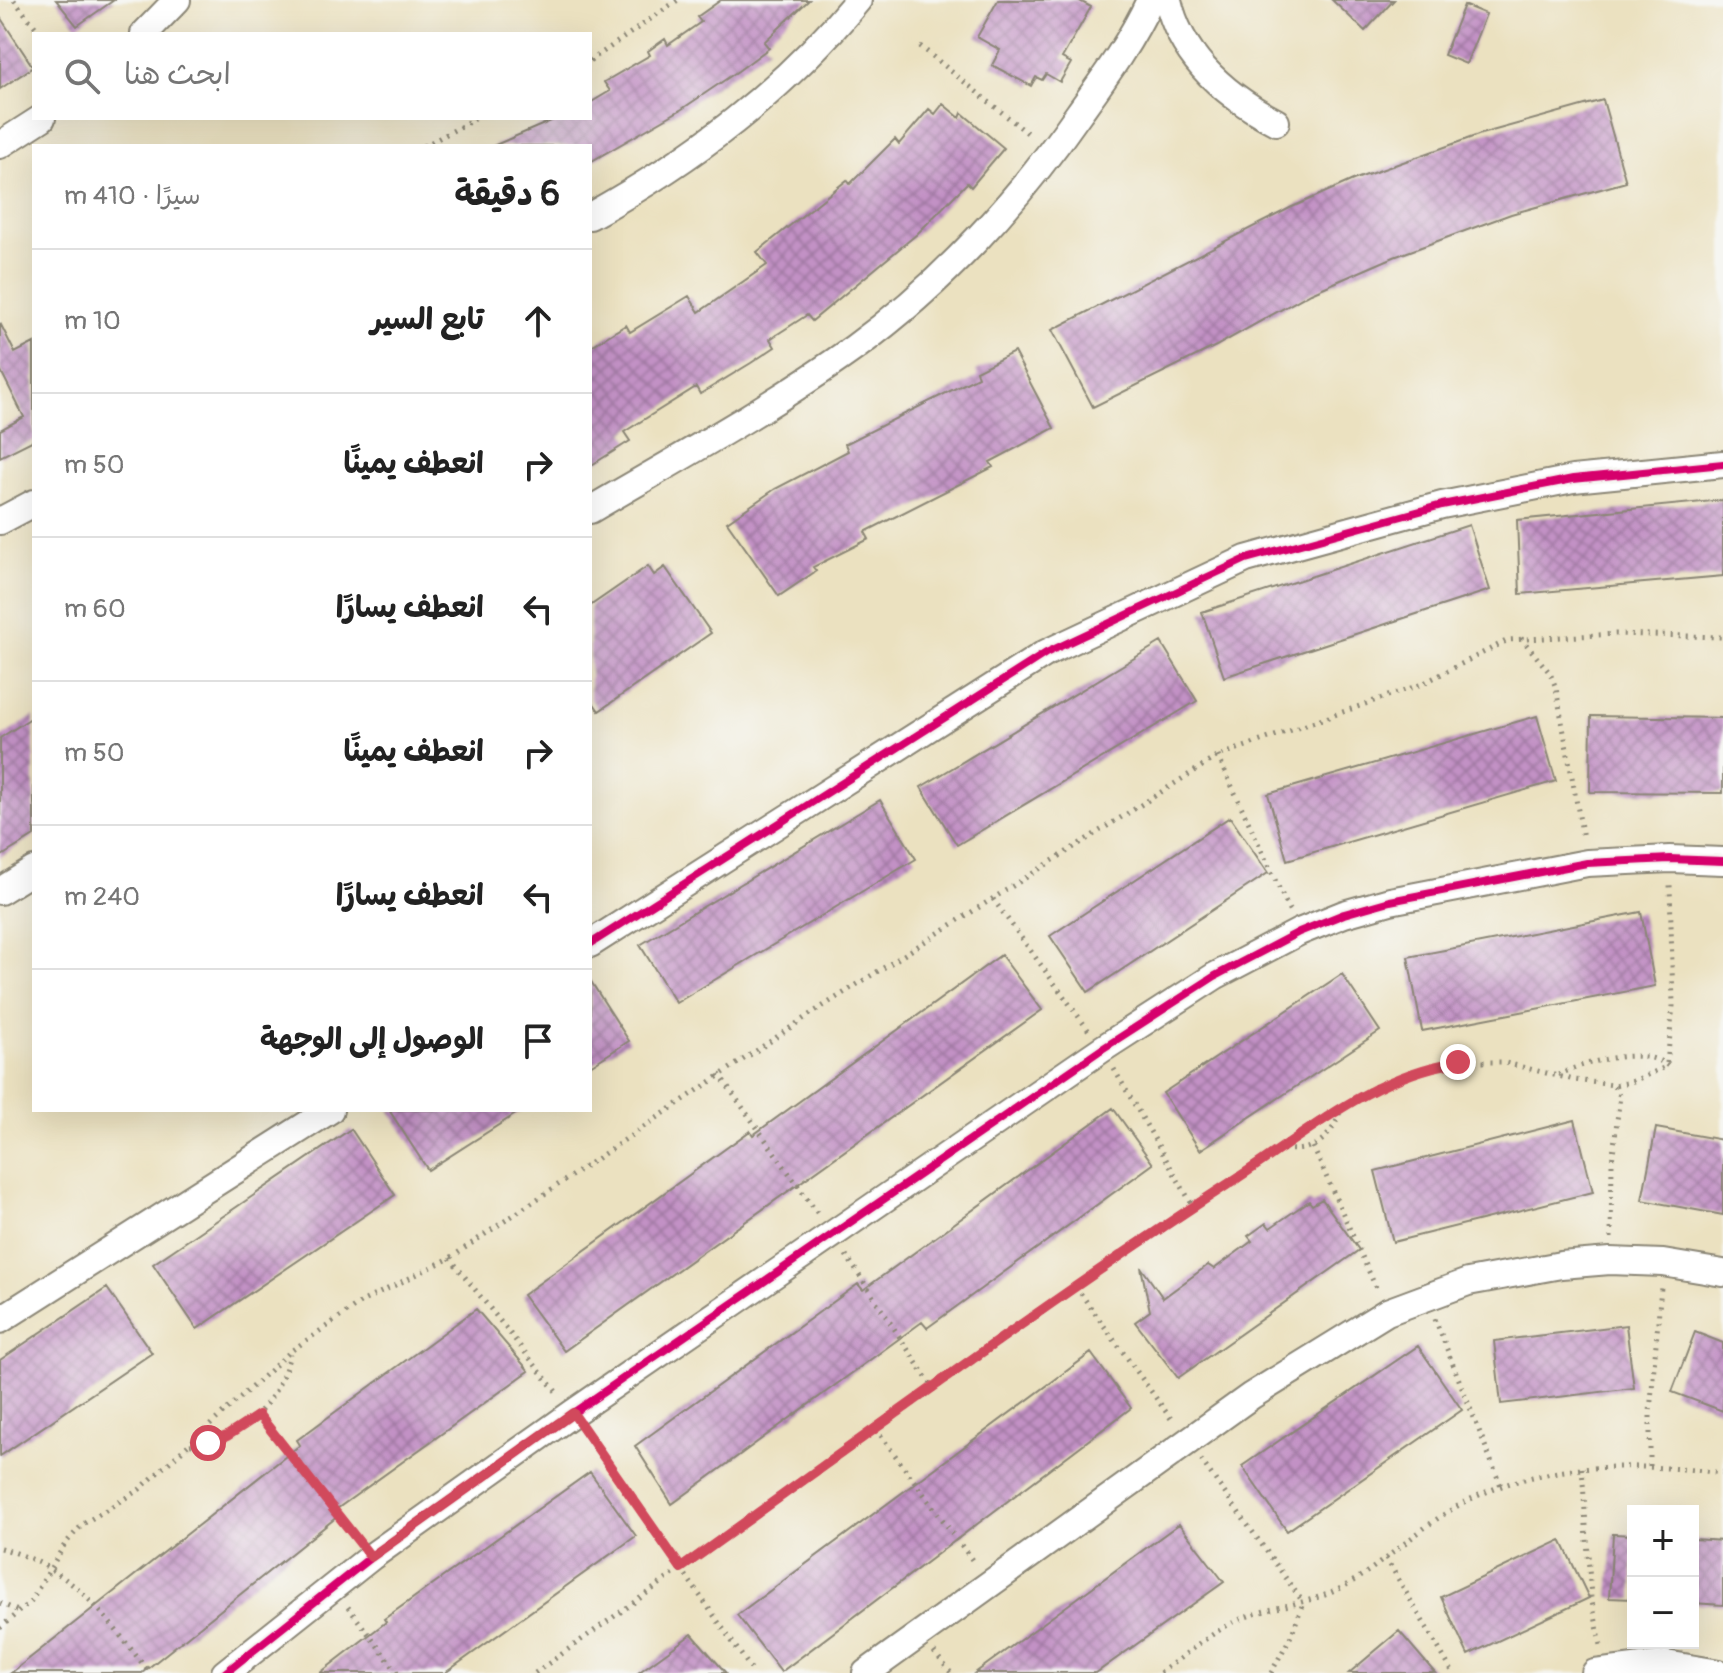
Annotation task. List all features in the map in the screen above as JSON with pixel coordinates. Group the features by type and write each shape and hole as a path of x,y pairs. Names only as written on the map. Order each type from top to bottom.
{"street":[{"path":"146,32 177,0"},
{"path":"592,215 648,184 717,137 782,82 858,0"},
{"path":"592,509 779,398 856,347 926,287 992,223 1051,153 1110,68 1150,0"},
{"path":"1168,0 1187,47 1211,78 1241,104 1276,122"},
{"path":"0,145 39,120"},
{"path":"592,943 1046,653 1246,559 1457,502 1573,479 1723,464"},
{"path":"0,521 32,504"},
{"path":"225,1673 371,1557 573,1413 1102,1049 1215,976 1299,932 1344,914 1390,901 1587,863 1670,859 1723,861"},
{"path":"0,891 32,871"},
{"path":"0,1320 327,1112"},
{"path":"866,1673 1251,1396 1387,1312 1468,1282 1561,1265 1610,1261 1663,1263 1723,1273"},
{"path":"1601,1671 1666,1664 1719,1673"}],"path":[{"path":"14,0 39,32"},
{"path":"592,60 678,0"},
{"path":"920,46 1051,153"},
{"path":"428,144 473,120"},
{"path":"0,1628 20,1612 65,1544 83,1524 140,1489 291,1351 363,1301 450,1258 533,1205 732,1065 1218,756 1422,684 1493,647 1521,638 1616,634 1723,637"},
{"path":"1521,638 1550,673 1556,688 1587,863"},
{"path":"1218,756 1299,932"},
{"path":"535,1673 1089,1278 1372,1088 1432,1066 1482,1060 1613,1085 1667,1067 1673,1006 1670,859"},
{"path":"1558,1075 1583,1063 1609,1058 1667,1063"},
{"path":"1610,1261 1612,1162 1620,1096 1613,1085"},
{"path":"1282,1149 1313,1147 1333,1130 1342,1106"},
{"path":"1313,1147 1387,1312"},
{"path":"450,1258 573,1413 754,1673"},
{"path":"1650,1466 1650,1412 1663,1263"},
{"path":"1425,1297 1501,1486"},
{"path":"189,1446 227,1436 259,1415 280,1385 291,1351"},
{"path":"259,1415 371,1557"},
{"path":"876,1429 990,1584"},
{"path":"1160,1673 1237,1621 1303,1602 1361,1577 1441,1516 1501,1486 1582,1468 1650,1466 1723,1473"},
{"path":"1582,1468 1591,1597 1601,1671"},
{"path":"0,1548 52,1567 87,1595 150,1673"},
{"path":"1386,1558 1453,1673"},
{"path":"333,1587 398,1673"},
{"path":"1271,1673 1292,1634 1303,1602"},
{"path":"0,1603 20,1612"}],"building":[{"path":"56,0 114,0 77,26"},
{"path":"721,0 809,0 764,42 769,48 738,71 682,109 592,161 592,144 498,144 553,120 592,120 592,102 610,91 604,82 650,55 648,51 665,39 668,45 701,22 697,17"},
{"path":"998,0 1078,0 1091,7 1062,58 1071,63 1060,82 1046,74 1042,80 1036,77 1031,86 992,65 1000,50 977,37"},
{"path":"1332,0 1394,0 1365,31"},
{"path":"1464,5 1486,14 1466,64 1444,55"},
{"path":"0,17 32,68 0,89"},
{"path":"1603,100 1626,182 1511,214 1394,257 1311,293 1216,346 1093,407 1052,330 1290,208 1353,180 1481,134"},
{"path":"943,104 960,118 962,113 1004,148 971,187 967,183 917,234 812,321 807,315 770,339 775,347 751,363 700,394 696,387 624,432 630,441 592,465 592,346 626,325 630,332 689,296 699,312 767,265 757,252 847,180 850,184 895,139 899,144 929,109 935,114"},
{"path":"0,323 15,353 32,344 32,441 0,457 0,430 24,417 0,369"},
{"path":"1014,352 1054,428 990,462 993,467 865,532 869,539 813,567 816,571 779,596 727,522 775,489 848,451 845,444 978,377 976,371"},
{"path":"1723,500 1723,576 1520,594 1517,520"},
{"path":"1469,525 1490,590 1224,677 1202,612"},
{"path":"648,566 654,575 665,567 711,633 599,711 592,701 592,605"},
{"path":"1161,642 1197,701 957,845 921,787"},
{"path":"1537,716 1556,781 1287,860 1268,794"},
{"path":"1591,716 1723,718 1723,793 1590,792"},
{"path":"32,717 32,837 0,857 0,738"},
{"path":"880,800 916,859 676,1003 640,945"},
{"path":"1230,817 1268,873 1088,992 1050,936"},
{"path":"1641,912 1655,986 1422,1031 1408,957"},
{"path":"1001,955 1042,1010 564,1351 523,1295 750,1131 753,1135"},
{"path":"1342,974 1380,1031 1200,1150 1163,1093"},
{"path":"592,983 629,1041 592,1065"},
{"path":"1113,1108 1153,1164 927,1328 922,1322 672,1504 635,1446 858,1284 863,1290"},
{"path":"390,1112 519,1112 428,1170"},
{"path":"1575,1120 1593,1192 1393,1242 1375,1171"},
{"path":"1656,1128 1723,1140 1723,1215 1642,1200"},
{"path":"351,1129 395,1195 197,1329 153,1264"},
{"path":"1322,1199 1359,1250 1178,1378 1135,1322 1150,1311 1141,1267 1163,1298 1208,1265 1214,1269 1252,1241 1248,1236 1266,1223 1270,1228 1309,1201 1312,1205"},
{"path":"107,1288 152,1353 0,1456 0,1360"},
{"path":"476,1309 529,1371 334,1511 338,1516 142,1673 11,1673 300,1445 297,1440"},
{"path":"1626,1325 1634,1388 1501,1404 1494,1341"},
{"path":"1695,1332 1723,1343 1723,1411 1672,1392"},
{"path":"1418,1346 1462,1410 1287,1531 1242,1466"},
{"path":"1091,1353 1131,1408 781,1672 737,1615"},
{"path":"590,1472 636,1536 445,1673 320,1673 386,1622 384,1619"},
{"path":"1179,1524 1224,1582 1096,1673 975,1673"},
{"path":"1613,1534 1627,1535 1627,1599 1609,1598"},
{"path":"1699,1539 1723,1541 1723,1605 1699,1603"},
{"path":"1561,1540 1589,1598 1468,1655 1441,1597"},
{"path":"1399,1631 1435,1673 1349,1673"},
{"path":"692,1634 726,1673 638,1673"}],"cycle path":[{"path":"592,943 1046,653 1246,559 1442,505 1573,479 1723,464"},
{"path":"225,1673 371,1557 573,1413 1102,1049 1215,976 1299,932 1344,914 1390,901 1587,863 1670,859 1723,861"}],"route":[{"path":"208,1443 244,1427 259,1415 371,1557 573,1413 681,1568 1076,1287 1193,1206 1298,1140 1342,1106 1372,1088 1406,1074 1458,1062"}]}
